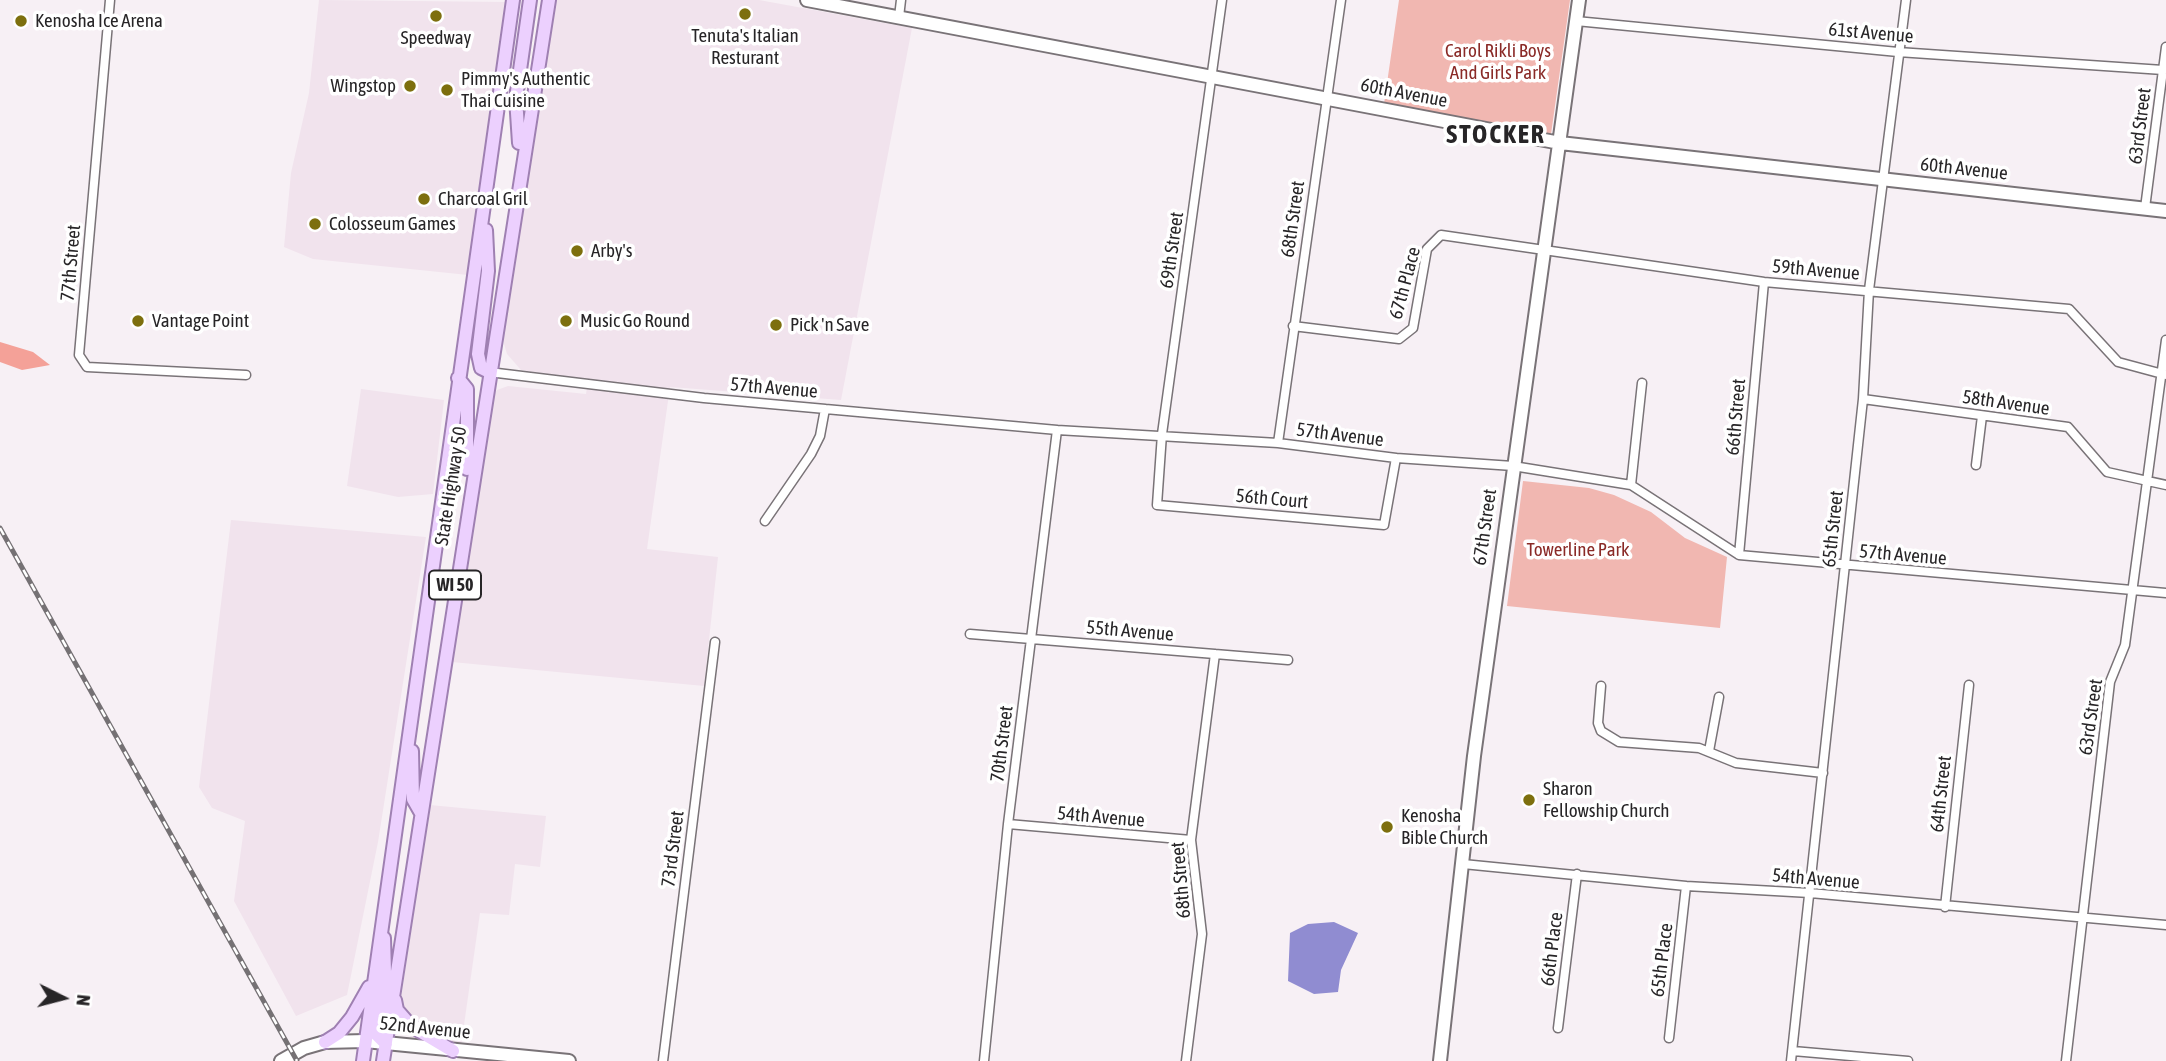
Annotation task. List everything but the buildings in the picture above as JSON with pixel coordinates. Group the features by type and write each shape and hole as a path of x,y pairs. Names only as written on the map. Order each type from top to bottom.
{"main road":[{"path":"521,165 516,97 530,0"},
{"name":"State Highway 50","path":"383,1061 548,0"},
{"path":"542,37 558,0"},
{"name":"State Highway 50","path":"363,1061 512,2"},
{"path":"484,202 488,271 478,354 481,368 489,372"},
{"path":"457,379 467,389 469,409 464,532"},
{"path":"410,726 413,799 421,813"},
{"path":"383,913 385,972 376,1034 386,1044"},
{"path":"325,1042 340,1033 373,981"},
{"path":"394,994 397,1010 411,1026 453,1051"},
{"path":"365,1041 370,1047 372,1061"}],"street":[{"name":"77th Street","path":"110,0 79,355 87,367 246,375"},
{"name":"60th Avenue","path":"807,0 1560,143 2166,211"},
{"path":"900,17 901,0"},
{"name":"69th Street","path":"1157,505 1162,434 1222,0"},
{"name":"68th Street","path":"1278,443 1340,0"},
{"name":"67th Street","path":"1440,1061 1513,466 1579,0"},
{"name":"65th Street","path":"1791,1061 1863,399 1869,290 1906,0"},
{"name":"61st Avenue","path":"1576,21 1898,52 2163,70"},
{"name":"63rd Street","path":"2145,208 2166,47"},
{"name":"67th Place","path":"1293,326 1399,339 1413,328 1427,249 1441,235"},
{"name":"59th Avenue","path":"1441,235 1764,282 2068,309 2118,362 2164,375"},
{"name":"66th Street","path":"1739,555 1764,282"},
{"name":"63rd Street","path":"2066,1061 2110,682 2125,645 2145,483 2164,375 2166,340"},
{"name":"57th Avenue","path":"489,372 825,409 1057,430 1162,434 1278,443 1396,458 1513,466 1631,485 1739,555 2166,593"},
{"path":"1631,485 1642,383"},
{"name":"58th Avenue","path":"1863,399 2068,427 2107,472 2145,483 2166,485"},
{"path":"765,521 811,454 820,436 825,409"},
{"path":"1976,465 1982,416"},
{"name":"70th Street","path":"984,1061 1008,824 1057,430"},
{"name":"56th Court","path":"1157,505 1384,525 1396,458"},
{"name":"55th Avenue","path":"970,634 1288,660"},
{"name":"73rd Street","path":"663,1061 715,642"},
{"name":"68th Street","path":"1186,1061 1202,934 1191,840 1215,654"},
{"name":"64th Street","path":"1945,907 1969,684"},
{"path":"1601,685 1598,723 1607,736 1628,744 1709,751 1749,765 1824,773"},
{"path":"1709,751 1719,697"},
{"name":"54th Avenue","path":"1008,824 1191,840"},
{"name":"54th Avenue","path":"1463,864 1686,886 1811,893 2166,925"},
{"name":"66th Place","path":"1558,1028 1577,874"},
{"name":"65th Place","path":"1668,1038 1686,886"},
{"name":"52nd Avenue","path":"281,1061 304,1048 325,1042 365,1041 493,1058 569,1061"},
{"path":"1793,1051 1908,1061"}],"shaded area":[{"path":"319,0 507,2 468,275 313,259 284,247 291,173 309,93"},
{"path":"551,0 759,0 912,28 841,400 670,387 647,549 718,557 704,686 452,662 489,399 497,390 508,386 586,394 588,381 521,370 507,354 504,344 504,324"},
{"path":"0,342 33,352 50,365 22,370 0,362"},
{"path":"361,389 444,400 433,494 398,497 347,486"},
{"path":"231,520 426,537 378,842 347,995 296,1016 234,901 245,821 212,808 199,787"},
{"path":"430,805 546,816 540,867 515,864 509,915 480,913 461,1046 416,1039 401,1032 397,1025"},
{"path":"1334,922 1358,933 1341,970 1338,992 1314,994 1288,981 1290,933 1308,924"}],"green space":[{"name":"Carol Rikli Boys And Girls Park","path":"1399,0 1570,0 1551,134 1384,104"},
{"name":"Towerline Park","path":"1523,481 1589,488 1614,495 1651,512 1685,538 1727,557 1720,628 1507,606"}],"railway":[{"path":"0,528 297,1061"}],"place":[{"name":"Tenuta's Italian Resturant","path":"745,14"},
{"name":"Speedway","path":"436,16"},
{"name":"Kenosha Ice Arena","path":"21,21"},
{"name":"Wingstop","path":"410,86"},
{"name":"Pimmy's Authentic Thai Cuisine","path":"447,90"},
{"name":"Charcoal Gril","path":"424,199"},
{"name":"Colosseum Games","path":"315,224"},
{"name":"Arby's","path":"577,251"},
{"name":"Vantage Point","path":"138,321"},
{"name":"Music Go Round","path":"566,321"},
{"name":"Pick 'n Save","path":"776,325"},
{"name":"Sharon Fellowship Church","path":"1529,800"},
{"name":"Kenosha Bible Church","path":"1387,827"}],"district":[{"name":"STOCKER","path":"1496,135"}]}
